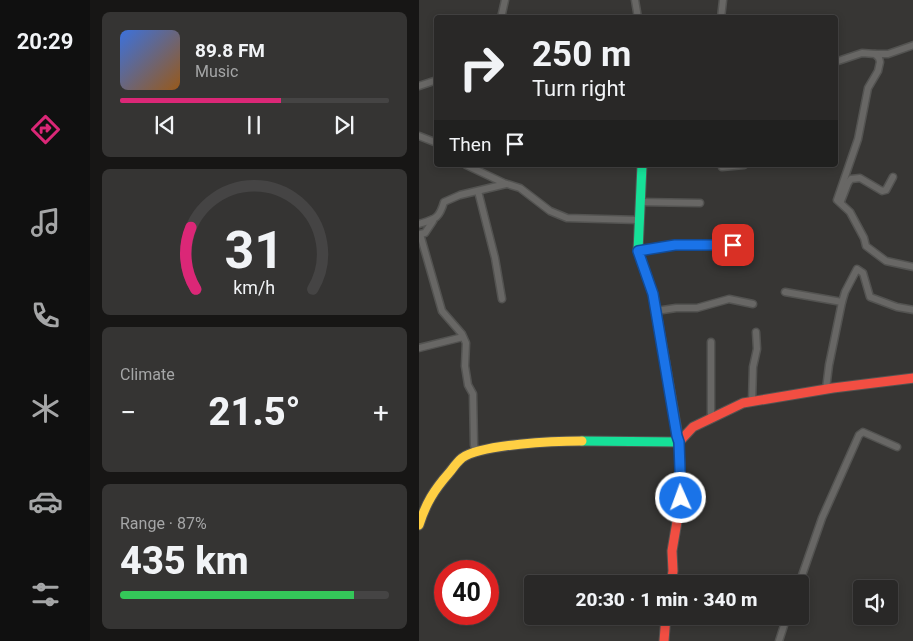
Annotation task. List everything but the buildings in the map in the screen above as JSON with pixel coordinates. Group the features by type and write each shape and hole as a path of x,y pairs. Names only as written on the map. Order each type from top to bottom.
{"street":[{"path":"502,15 505,0"},
{"path":"635,0 638,15"},
{"path":"721,15 723,0"},
{"path":"838,61 862,53 888,54 913,45"},
{"path":"875,54 881,62 868,88 858,139 837,200 841,202 856,221 866,246 886,261 913,267"},
{"path":"419,86 434,81"},
{"path":"419,136 434,142"},
{"path":"470,167 520,188 550,211 567,218 639,220"},
{"path":"642,167 638,251 651,287 679,442 681,498 672,551 672,575"},
{"path":"841,202 851,179 859,178 882,191 886,190 893,177"},
{"path":"419,224 432,220 441,214 444,202 460,195 507,184"},
{"path":"478,191 495,258 502,299"},
{"path":"640,202 700,203"},
{"path":"432,220 425,233 420,234 443,311 466,343 465,366 468,385 473,394 474,444 476,452"},
{"path":"638,251 675,245 733,245"},
{"path":"826,389 829,365 845,292 857,269 863,273 870,297 897,307 913,310"},
{"path":"785,292 843,302"},
{"path":"656,311 676,308 697,308 729,299 753,304"},
{"path":"752,402 757,332"},
{"path":"419,348 463,337"},
{"path":"711,342 711,418"},
{"path":"419,525 425,507 433,492 461,459 476,452 496,448 575,441 679,442 693,427 743,403 826,389 913,378"},
{"path":"802,575 822,518 859,435 863,432 897,447"},
{"path":"664,641 665,625"},
{"path":"779,641 784,625"}],"traffic: fast":[{"path":"582,441 679,442 653,294 638,251 642,167"}],"traffic: slow":[{"path":"419,525 435,491 462,458 485,449 502,446 582,441"}],"traffic: jam":[{"path":"672,575 672,551 681,498 679,442 693,427 743,403 833,388 914,378"},
{"path":"664,641 665,625"}],"route":[{"path":"681,498 679,442 669,381 653,294 638,251 675,245 733,245"}]}
